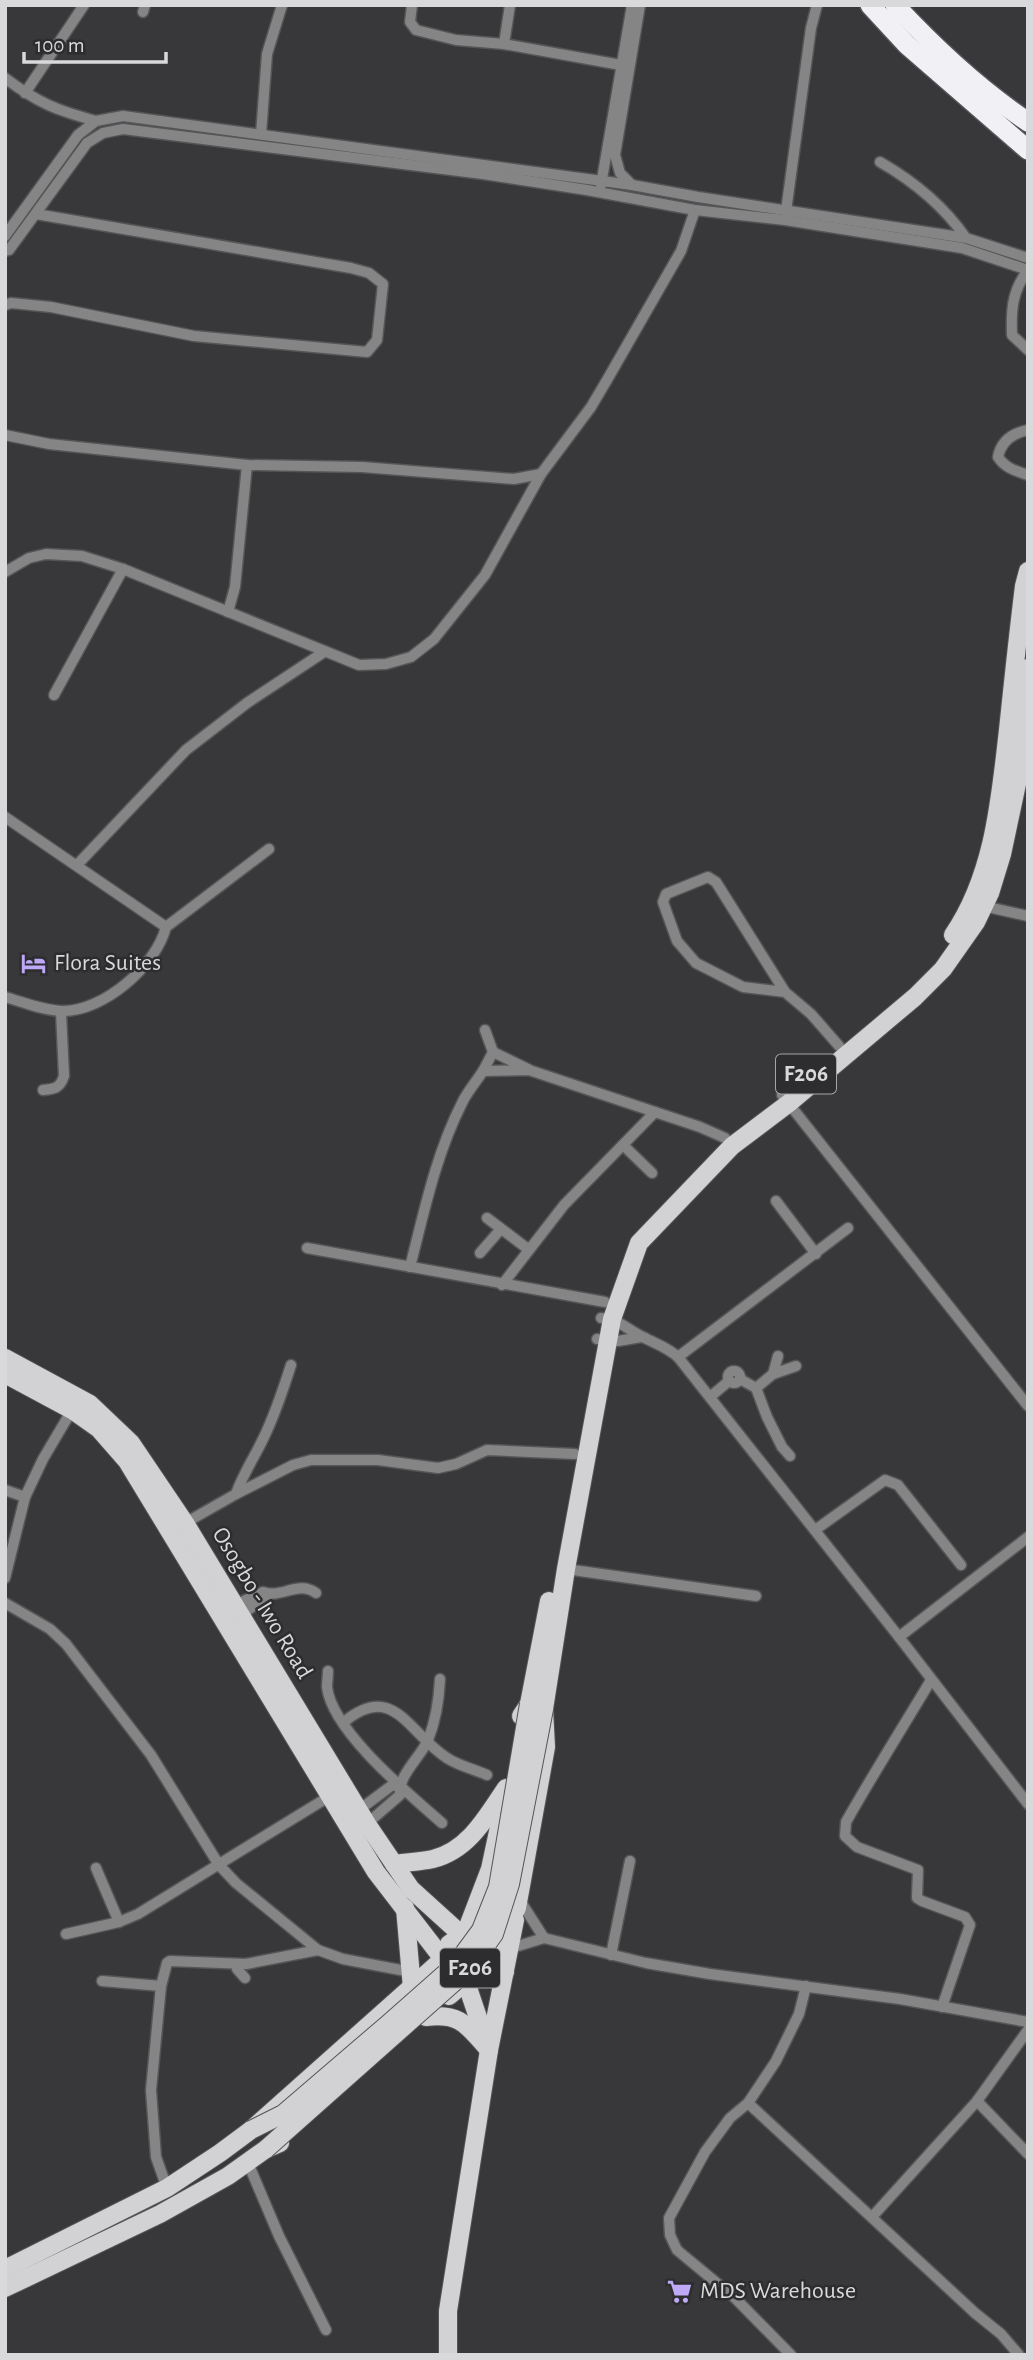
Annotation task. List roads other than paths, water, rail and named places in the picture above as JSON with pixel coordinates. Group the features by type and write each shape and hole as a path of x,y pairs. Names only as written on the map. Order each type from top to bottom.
{"highway":[{"path":"870,5 907,45 989,105 1028,139"},
{"path":"895,5 1028,150"},
{"path":"989,105 1004,100 1028,114"},
{"path":"989,105 1028,122"}],"main road":[{"name":"F206","path":"251,2130 283,2114 377,2033 456,1964 481,1930 498,1887 537,1707 566,1569 606,1313 629,1237 725,1138 785,1099 915,997 943,970 976,922 1002,777 1028,571"},
{"name":"F206","path":"606,1313 639,1243 733,1146 839,1046 934,962 966,916 978,905 1003,854 1023,777 1028,668"},
{"name":"F206","path":"266,2149 470,1968 494,1934 510,1884 575,1454 603,1340"},
{"name":"Osogbo - Iwo Road","path":"5,1358 90,1404 131,1443 238,1610 356,1822 376,1872 443,1959"},
{"name":"Osogbo - Iwo Road","path":"5,1374 72,1410 99,1429 127,1461 330,1796 394,1864 411,1889 464,1937"},
{"path":"5,2269 28,2267 160,2214 248,2163 266,2149 284,2142 467,1982 484,1973 488,1955 518,1903 546,1747 537,1707 521,1717 496,1846 464,1937"},
{"path":"394,1864 434,1859 462,1844 476,1831 506,1788"},
{"name":"F206","path":"448,2355 448,2311 489,2050 518,1903"},
{"path":"405,1908 414,1980"},
{"path":"5,2288 28,2267 167,2188 251,2130 414,1980 443,1959 449,1944 464,1937 482,1943 488,1955 505,1972"},
{"path":"443,1959 450,1975 467,1982 489,2050"},
{"path":"414,1980 436,1991 433,2011"},
{"path":"433,2011 455,2017 489,2050"}],"street":[{"path":"25,93 84,5"},
{"path":"261,134 267,54 282,5"},
{"path":"412,5 410,22 416,30 456,40 504,44 621,65"},
{"path":"504,44 510,5"},
{"path":"600,192 632,5"},
{"path":"632,185 620,173 615,155 640,5"},
{"path":"786,211 811,28 817,5"},
{"path":"5,78 55,110 96,121 123,116 603,180 966,238 1028,258"},
{"path":"5,236 78,135 96,121"},
{"path":"5,251 9,250 87,143 103,133 123,129 470,173 600,192 695,210 785,220 961,248 1028,270 1019,282 1011,304 1012,335 1028,350"},
{"path":"880,162 925,191 954,221 966,238"},
{"path":"5,572 29,558 46,554 82,556 123,569 359,665 386,664 411,657 434,639 485,575 541,474 591,407 607,380 681,251 695,210"},
{"path":"5,305 11,303 51,307 194,336 367,352 377,340 383,284 369,273 36,214"},
{"path":"1028,430 1015,433 1000,450 998,457 1013,471 1028,475"},
{"path":"5,435 49,444 247,465 362,467 514,479 541,474"},
{"path":"228,612 235,587 247,465"},
{"path":"514,479 529,497"},
{"path":"54,695 123,569"},
{"path":"77,865 186,750 247,703 324,652"},
{"path":"5,817 166,927"},
{"path":"5,997 61,1012 92,1006 107,998 153,953 166,927 269,849"},
{"path":"785,992 743,987 696,963 677,941 663,902 666,894 708,877 716,882 785,992 811,1014 839,1046"},
{"path":"978,905 1028,916"},
{"path":"43,1090 55,1089 64,1076 61,1012"},
{"path":"485,1030 493,1052 529,1070 725,1138"},
{"path":"410,1267 427,1198 448,1133 463,1100 483,1072 493,1052"},
{"path":"483,1072 529,1070"},
{"path":"785,1099 1028,1406"},
{"path":"502,1285 564,1205 655,1112"},
{"path":"623,1145 652,1173"},
{"path":"776,1201 816,1254"},
{"path":"487,1218 528,1249"},
{"path":"678,1357 848,1228"},
{"path":"480,1253 500,1230"},
{"path":"307,1248 502,1285 606,1313 641,1337 666,1347 678,1357 710,1397 1028,1804"},
{"path":"603,1340 641,1337"},
{"path":"773,1374 778,1356"},
{"path":"236,1494 244,1472 263,1440 280,1399 290,1365"},
{"path":"755,1388 773,1374 796,1366"},
{"path":"710,1397 734,1380 755,1388 777,1437 790,1456"},
{"path":"5,1578 25,1497 43,1459 72,1410"},
{"path":"185,1524 293,1465 311,1460 378,1460 438,1468 456,1464 487,1450 575,1454"},
{"path":"815,1530 884,1480 890,1480 898,1485 961,1565"},
{"path":"5,1490 25,1497"},
{"path":"899,1637 1028,1537"},
{"path":"566,1569 757,1596"},
{"path":"238,1610 270,1594 297,1587 316,1593"},
{"path":"5,1604 50,1629 66,1644 152,1755 219,1864 236,1884 318,1950 414,1980"},
{"path":"328,1671 327,1687 331,1701 344,1722 378,1766 442,1823"},
{"path":"356,1822 400,1795 399,1785 427,1742 436,1716 440,1679"},
{"path":"932,1680 878,1765 846,1822 845,1836 857,1847 918,1870 917,1898 969,1920 970,1925 942,2007"},
{"path":"344,1722 356,1712 371,1706 386,1706 403,1717 446,1757 487,1775"},
{"path":"66,1934 119,1922 138,1914 330,1796"},
{"path":"611,1955 630,1861"},
{"path":"96,1868 119,1922"},
{"path":"518,1903 544,1938"},
{"path":"488,1955 544,1938 611,1955 710,1974 806,1986 1028,2022"},
{"path":"167,2188 156,2157 151,2090 165,1966 170,1961 242,1964 318,1950"},
{"path":"102,1981 161,1986"},
{"path":"791,2355 734,2298 677,2250 670,2235 669,2218 705,2152 730,2118 748,2103 776,2061 789,2037 806,1986"},
{"path":"872,2217 977,2101 1028,2030"},
{"path":"977,2101 1028,2154"},
{"path":"748,2103 1001,2334 1019,2355"},
{"path":"248,2163 279,2236 326,2330"}],"place":[{"name":"Flora Suites","path":"34,963"},
{"name":"MDS Warehouse","path":"680,2291"}]}
